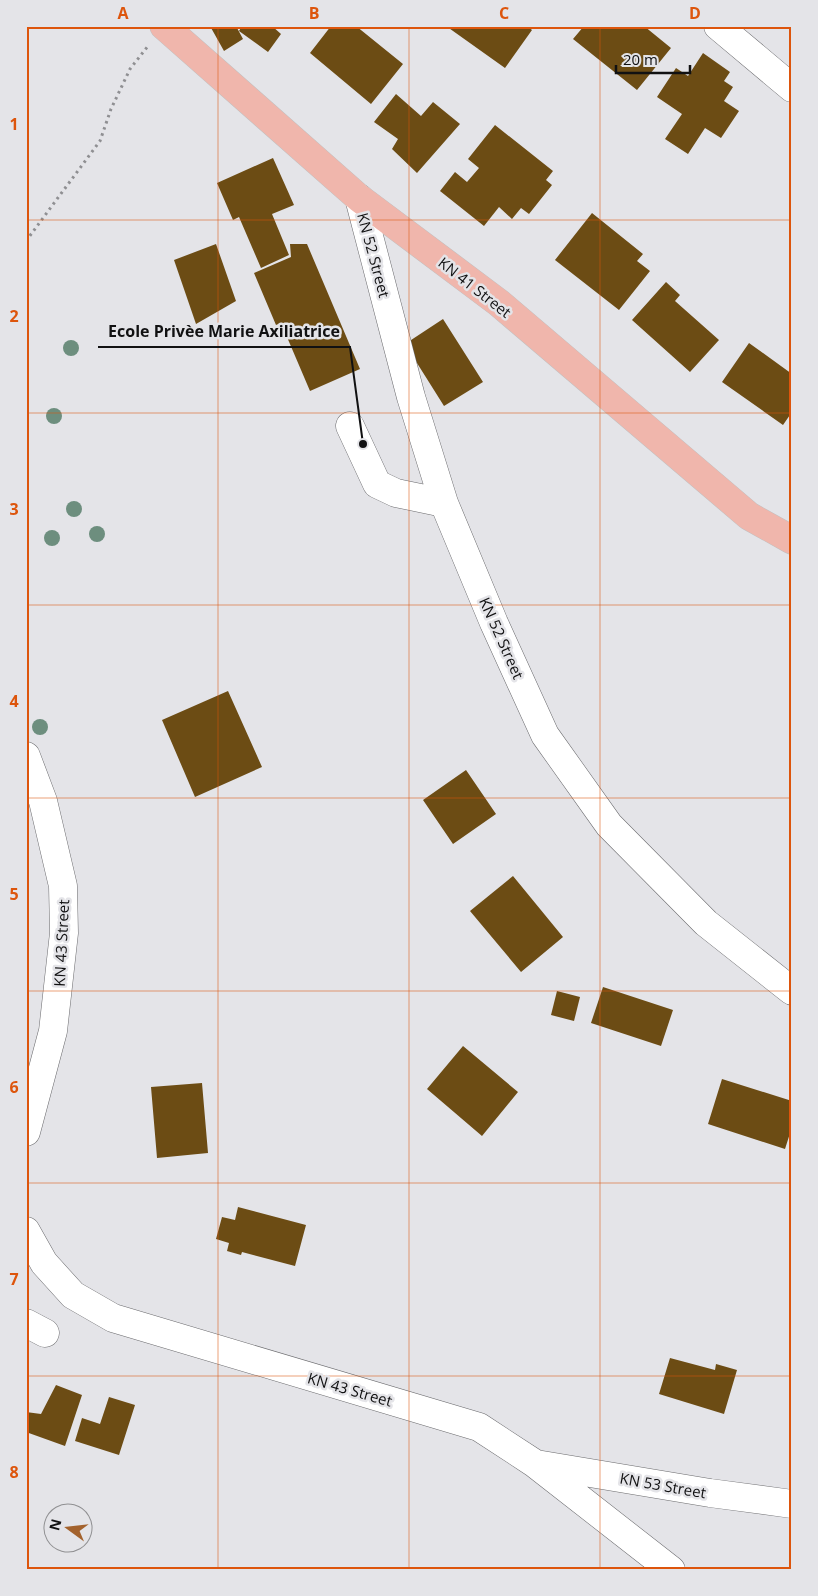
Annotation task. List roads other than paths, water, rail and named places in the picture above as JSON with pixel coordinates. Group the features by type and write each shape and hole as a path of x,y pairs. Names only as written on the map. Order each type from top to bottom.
{"main road":[{"name":"KN 41 Street","path":"159,33 359,198 498,303 749,516 792,540"}],"street":[{"path":"718,26 792,88"},
{"name":"KN 52 Street","path":"359,198 411,397 444,503 494,623 546,735 609,824 706,923 792,991"},
{"path":"350,426 377,484 396,494 444,503"},
{"name":"KN 43 Street","path":"26,756 43,801 63,886 64,933 53,1031 26,1132"},
{"name":"KN 43 Street","path":"26,1230 44,1262 73,1295 113,1318 479,1427 534,1463 671,1570"},
{"name":"KN 53 Street","path":"534,1463 710,1493 792,1504"}],"place":[{"name":"Ecole Privèe Marie Axiliatrice","path":"363,444"}]}
